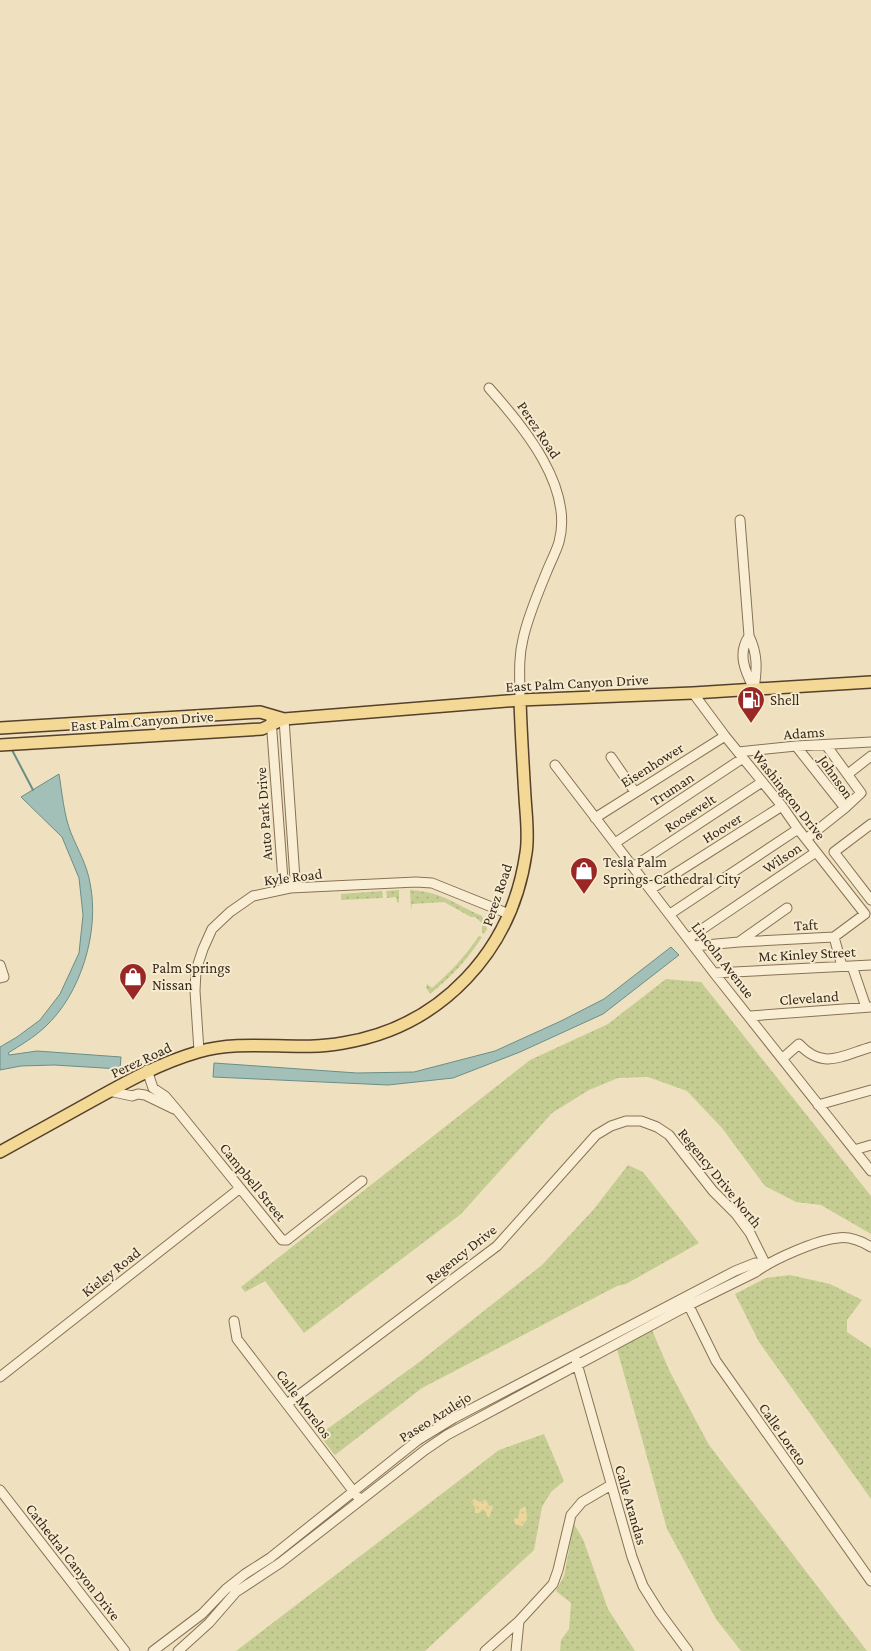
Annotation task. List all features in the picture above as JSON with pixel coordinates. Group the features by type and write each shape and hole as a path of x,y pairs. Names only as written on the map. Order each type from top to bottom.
{"main road":[{"name":"East Palm Canyon Drive","path":"0,728 260,712 271,719 284,719 520,700 693,693 871,682"},
{"name":"Perez Road","path":"0,1152 147,1070 199,1051 221,1047 245,1045 314,1046 342,1044 370,1037 398,1028 428,1010 464,981 482,962 499,937 519,886 526,852 527,824 520,700"},
{"name":"East Palm Canyon Drive","path":"0,745 262,729 271,719"}],"street":[{"name":"Perez Road","path":"489,388 517,420 540,454 556,488 561,514 559,541 540,588 523,639 519,661 520,700"},
{"path":"740,520 749,636 743,648 745,671 754,689"},
{"name":"Washington Drive","path":"693,693 865,914"},
{"name":"Auto Park Drive","path":"271,719 283,880 290,888 295,879 284,719"},
{"name":"Eisenhower","path":"595,818 725,736"},
{"name":"Adams","path":"741,755 796,746 871,742"},
{"path":"826,745 861,793 845,808"},
{"name":"Johnson","path":"796,746 845,808 806,839"},
{"name":"Truman","path":"615,843 741,755"},
{"path":"848,774 871,756"},
{"path":"611,757 634,792"},
{"name":"Lincoln Avenue","path":"555,765 714,973 871,1171"},
{"name":"Roosevelt","path":"633,867 762,782"},
{"name":"Hoover","path":"651,890 782,806"},
{"path":"870,897 834,852 871,824"},
{"path":"670,914 798,829"},
{"name":"Wilson","path":"692,942 816,852"},
{"name":"Kyle Road","path":"199,1051 195,991 196,970 212,929 230,912 253,896 290,888 416,882 432,883 509,914"},
{"path":"739,942 787,908"},
{"name":"Taft","path":"692,942 739,942 834,937 865,914"},
{"path":"834,937 842,966"},
{"path":"0,965 4,977 0,978"},
{"name":"Mc Kinley Street","path":"714,973 871,965"},
{"path":"852,966 868,1007"},
{"name":"Cleveland","path":"750,1016 868,1007"},
{"path":"783,1058 799,1044 807,1053 827,1060 871,1047"},
{"name":"Campbell Street","path":"147,1070 153,1088 165,1096 177,1110 282,1240 284,1241 362,1182"},
{"path":"818,1105 871,1090"},
{"name":"Campbell Street","path":"109,1091 132,1096 138,1094 177,1110"},
{"name":"Regency Drive","path":"287,1404 496,1246 596,1135 611,1126 626,1121 641,1121"},
{"name":"Regency Drive North","path":"641,1121 657,1127 669,1135 713,1191 736,1214 750,1233 766,1265"},
{"path":"854,1150 871,1145"},
{"name":"Kieley Road","path":"0,1378 239,1189"},
{"name":"Paseo Azulejo","path":"178,1651 209,1623 236,1592 280,1563 424,1450 447,1435 577,1365 741,1268 755,1262 766,1265 821,1241 839,1237 855,1239 869,1246"},
{"name":"Paseo Azulejo","path":"153,1651 202,1614 226,1589 270,1558 418,1440 454,1418 574,1355 687,1301"},
{"name":"Calle Loreto","path":"687,1301 716,1362 871,1581"},
{"name":"Calle Morelos","path":"234,1321 236,1339 360,1500"},
{"name":"Calle Arandas","path":"574,1355 610,1485 643,1586 688,1651"},
{"path":"484,1651 519,1621 553,1584 571,1515 582,1502 610,1485"},
{"name":"Cathedral Canyon Drive","path":"0,1490 125,1651"},
{"path":"516,1651 519,1621"}],"green space":[{"path":"399,890 399,903 396,897 387,898 386,891"},
{"path":"410,890 440,896 482,916 487,929 484,934 482,932 482,923 475,917 471,917 444,902 412,904 411,910"},
{"path":"382,891 383,898 341,900 341,894"},
{"path":"479,936 482,937 465,960 430,994 426,987 427,984 432,988 439,982 457,964"},
{"path":"666,979 701,982 871,1196 871,1234 821,1205 796,1202 765,1186 722,1128 687,1091 648,1077 618,1078 589,1090 552,1113 461,1214 304,1333 265,1281 245,1292 241,1287 530,1060 608,1024"},
{"path":"628,1165 643,1172 699,1243 626,1284 617,1286 422,1388 335,1455 319,1435 418,1363 542,1265 594,1209"},
{"path":"790,1275 830,1284 862,1300 847,1320 847,1332 871,1348 871,1499 759,1342 735,1294 766,1278"},
{"path":"652,1330 670,1372 709,1445 867,1651 741,1651 716,1619 667,1529 617,1349"},
{"path":"544,1434 564,1481 551,1492 542,1507 534,1550 425,1651 236,1651 499,1450"},
{"path":"574,1524 583,1539 608,1609 635,1651 560,1651 561,1640 569,1629 571,1603 556,1591 564,1576"}],"sand":[{"path":"474,1499 480,1502 486,1500 489,1506 493,1507 489,1518 483,1509 479,1513 475,1513 475,1507 471,1502"},
{"path":"526,1507 528,1518 522,1526 515,1524 514,1519 518,1517 520,1509"}],"water":[{"path":"59,774 65,812 71,833 89,876 92,902 90,941 78,980 58,1013 36,1035 8,1053 9,1055 37,1051 121,1057 120,1069 54,1065 21,1066 0,1070 0,1047 40,1020 60,994 79,953 83,915 79,878 62,837 21,797"},
{"path":"671,947 679,955 603,1014 520,1052 453,1078 388,1085 213,1077 214,1063 357,1073 414,1072 495,1051 604,999"}],"waterway":[{"path":"11,748 33,790"}],"place":[{"name":"Shell","path":"751,724"},
{"name":"Tesla Palm Springs-Cathedral City","path":"584,895"},
{"name":"Palm Springs Nissan","path":"133,1001"}]}
